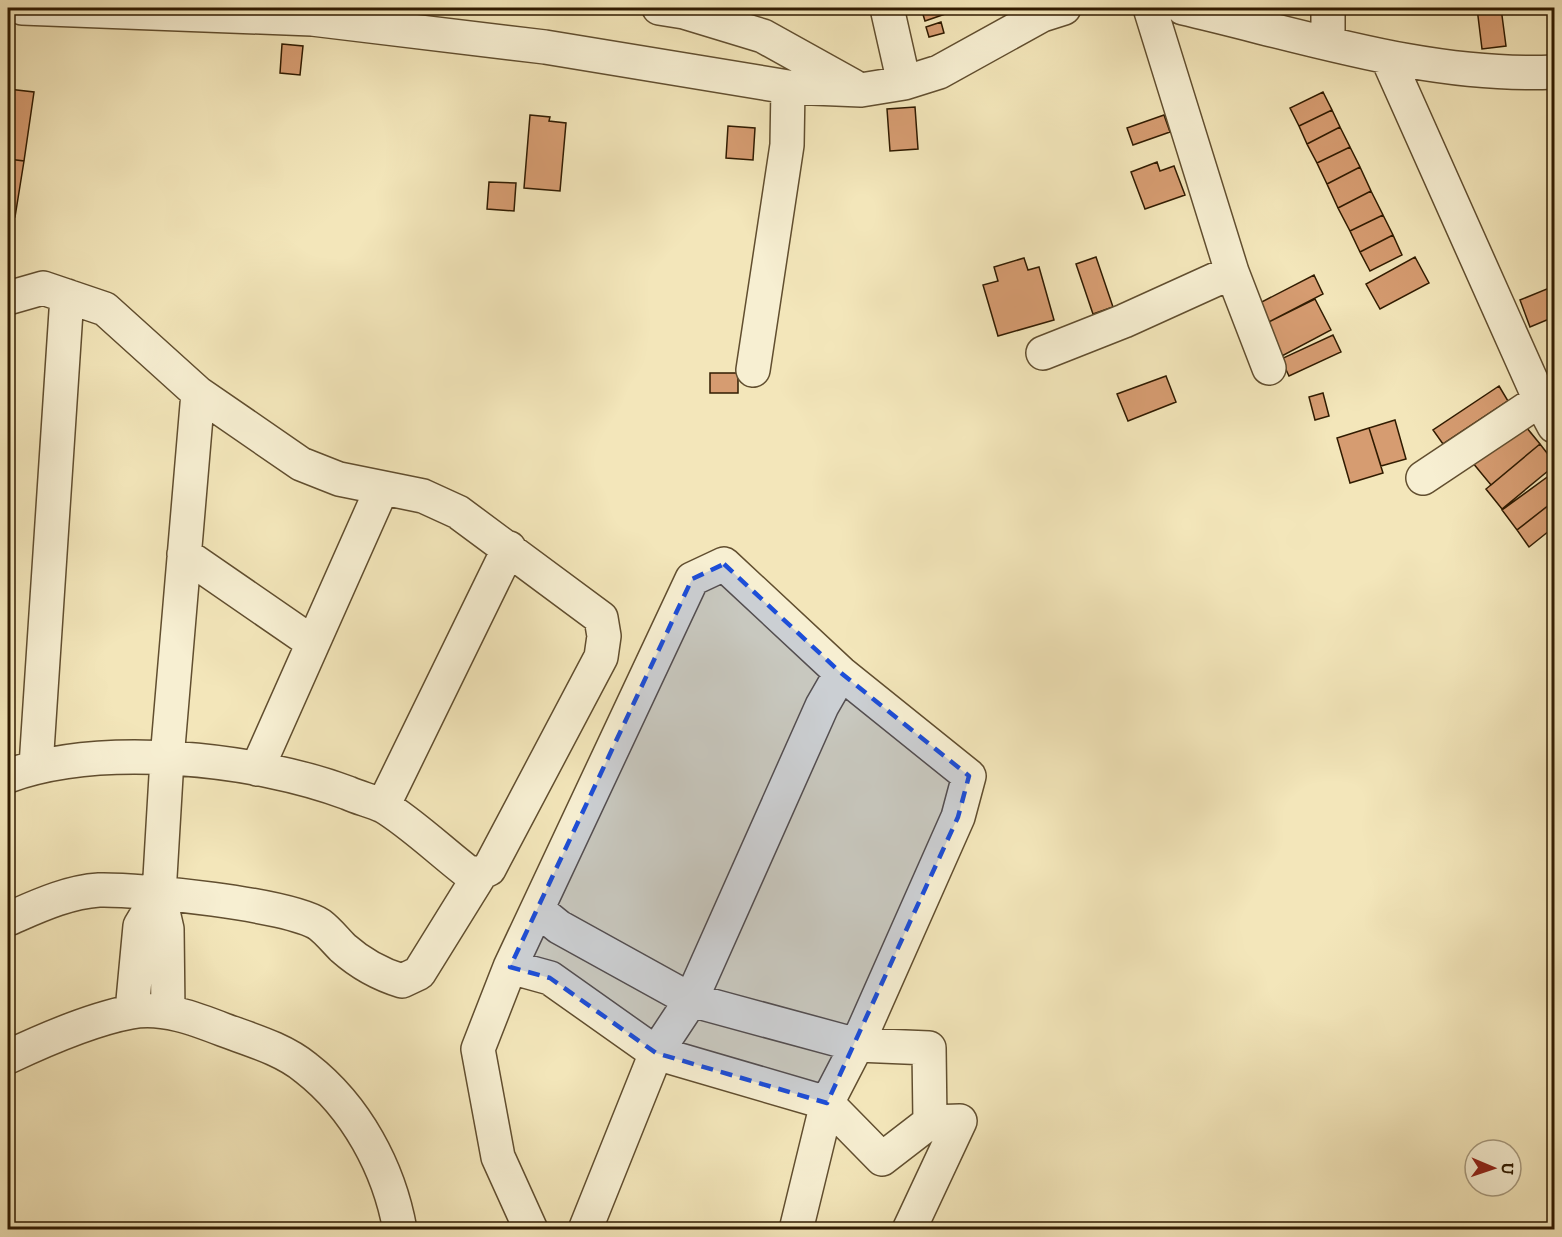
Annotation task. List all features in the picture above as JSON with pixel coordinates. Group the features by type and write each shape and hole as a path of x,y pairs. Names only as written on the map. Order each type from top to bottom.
{"street":[{"path":"22,8 312,19 545,48 788,87 861,90 904,83 939,72 1042,15 1064,8"},
{"path":"659,8 684,12 763,36 861,90"},
{"path":"887,8 904,83"},
{"path":"1150,8 1232,272 1269,368"},
{"path":"1183,8 1387,57 1485,69 1554,72"},
{"path":"1328,8 1328,42"},
{"path":"1387,57 1547,413 1423,478"},
{"path":"753,370 787,145 788,87"},
{"path":"1043,353 1124,321 1232,272"},
{"path":"8,298 43,288 67,296 105,309 198,393 300,464 339,479 423,496 458,512 601,618 604,636 601,657 489,869 481,873 469,873 383,806 327,785 257,769 166,759 95,759 22,771 67,296"},
{"path":"168,1012 167,929 159,894 166,759 198,393"},
{"path":"257,769 382,488"},
{"path":"383,806 509,548"},
{"path":"184,554 313,643"},
{"path":"531,1230 498,1157 478,1049 510,967 692,579 724,564 841,673 969,776 958,817 857,1045 827,1103 796,1230"},
{"path":"585,1230 656,1053 691,1000 822,706 841,673"},
{"path":"8,919 43,903 98,890 159,894 286,911 319,925 346,951 377,974 402,981 419,973 481,873"},
{"path":"132,1011 140,926 159,894"},
{"path":"538,910 559,927 691,1000 857,1045 929,1048 930,1122"},
{"path":"510,967 550,978 656,1053 827,1103 882,1159 930,1122 960,1121 909,1230"},
{"path":"8,1057 50,1037 132,1011 168,1012 199,1020 273,1048 306,1067 354,1116 396,1205 400,1230"}],"highlighted area":[{"path":"724,564 841,673 969,776 958,817 827,1103 656,1053 550,978 510,967 692,579"}],"building":[{"path":"921,8 949,8 951,12 925,21"},
{"path":"1477,8 1501,8 1506,46 1482,49"},
{"path":"941,22 944,33 929,37 926,27"},
{"path":"282,44 303,46 300,75 280,73"},
{"path":"8,89 34,92 24,161 8,159"},
{"path":"1323,92 1332,110 1299,126 1290,108"},
{"path":"915,107 918,149 890,151 887,109"},
{"path":"1332,110 1340,127 1307,144 1299,126"},
{"path":"530,115 550,117 549,121 566,123 560,191 524,188"},
{"path":"1164,115 1170,132 1133,145 1127,128"},
{"path":"728,126 755,128 753,160 726,158"},
{"path":"1340,127 1350,147 1317,163 1307,144"},
{"path":"1350,147 1360,167 1327,184 1317,163"},
{"path":"8,159 24,161 15,217 8,216"},
{"path":"1157,162 1160,171 1174,166 1185,195 1145,209 1131,172"},
{"path":"1360,167 1371,191 1338,208 1327,184"},
{"path":"489,182 516,183 514,211 487,209"},
{"path":"1371,191 1383,215 1350,231 1338,208"},
{"path":"1383,215 1393,235 1360,252 1350,231"},
{"path":"1393,235 1402,255 1370,271 1360,252"},
{"path":"1096,257 1113,307 1093,314 1076,264"},
{"path":"1415,257 1429,283 1380,309 1366,284"},
{"path":"1024,258 1028,270 1039,267 1054,320 998,336 983,285 998,281 994,267"},
{"path":"1314,275 1323,294 1263,325 1254,306"},
{"path":"1554,286 1554,317 1530,327 1520,300"},
{"path":"1315,299 1331,330 1280,357 1263,325"},
{"path":"1333,335 1341,352 1289,376 1281,359"},
{"path":"710,373 738,373 738,393 710,393"},
{"path":"1166,376 1176,402 1128,421 1117,394"},
{"path":"1499,386 1508,401 1443,444 1433,430"},
{"path":"1323,393 1329,416 1315,420 1309,397"},
{"path":"1517,416 1540,444 1491,485 1468,457"},
{"path":"1395,420 1406,459 1381,466 1369,428"},
{"path":"1369,428 1383,473 1350,483 1337,438"},
{"path":"1540,444 1554,462 1554,466 1502,509 1486,489"},
{"path":"1550,475 1554,481 1554,501 1517,530 1502,510"},
{"path":"1554,501 1554,527 1529,547 1517,530"}]}
